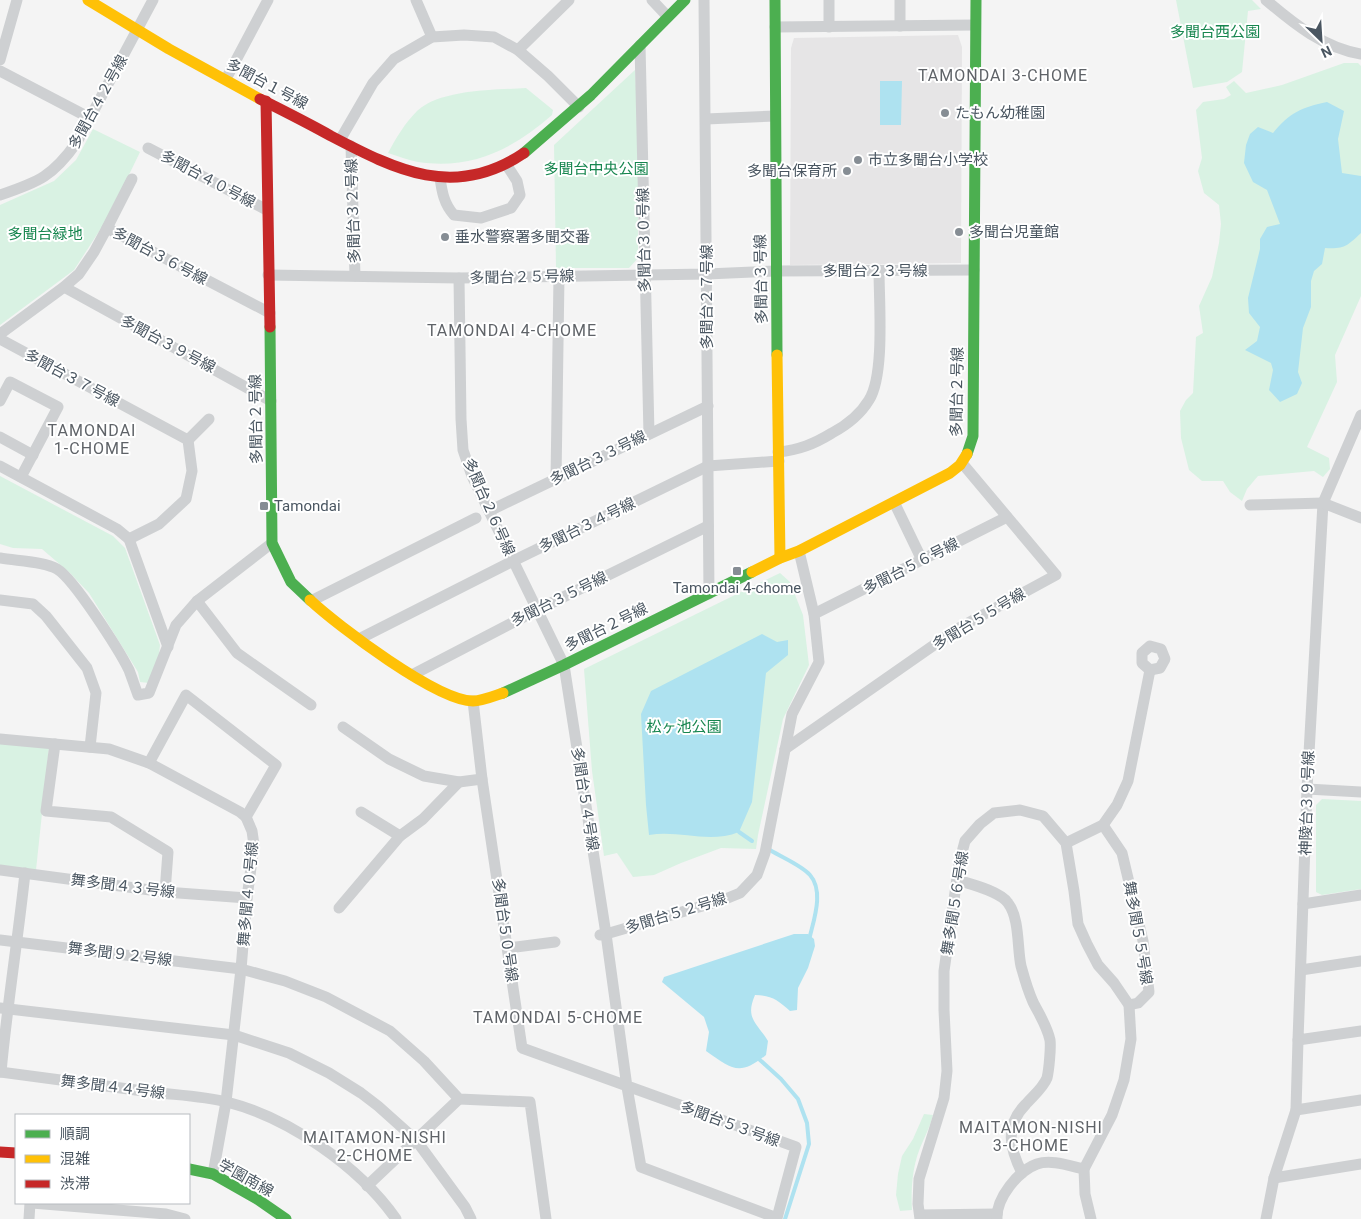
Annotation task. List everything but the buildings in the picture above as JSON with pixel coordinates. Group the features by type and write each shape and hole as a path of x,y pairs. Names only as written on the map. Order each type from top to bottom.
{"street":[{"path":"0,60 17,0"},
{"name":"多聞台１号線","path":"88,0 137,31 351,146 377,159 425,176 440,178 465,177 506,164 534,148 579,107 685,0"},
{"name":"多聞台４２号線","path":"0,195 24,187 47,176 64,161 77,142 153,0"},
{"path":"226,80 268,0"},
{"path":"416,0 432,37"},
{"path":"518,50 569,0"},
{"path":"652,0 668,17"},
{"name":"多聞台２７号線","path":"704,0 709,594"},
{"name":"多聞台３号線","path":"774,0 780,558"},
{"path":"829,0 829,27"},
{"path":"900,0 900,26"},
{"name":"多聞台２号線","path":"266,101 272,543 292,582 322,611 412,675 453,697 473,701 495,696 780,558 799,551 950,473 962,463 969,453 973,436 976,0"},
{"path":"1274,2 1294,24 1324,42 1361,54"},
{"path":"775,27 976,25"},
{"path":"340,140 373,83 394,59 432,37 464,35 494,37 518,50 579,107"},
{"name":"多聞台３０号線","path":"640,45 649,434"},
{"path":"0,71 90,118"},
{"path":"706,119 775,116"},
{"name":"多聞台３２号線","path":"351,146 355,276"},
{"name":"多聞台４０号線","path":"148,148 267,210"},
{"path":"440,178 445,201 454,215 481,218 511,208 520,195 517,181 506,164"},
{"path":"107,228 132,179"},
{"name":"多聞台３６号線","path":"0,334 64,288 79,274 107,228 270,313"},
{"path":"708,466 778,456 814,444 851,422 870,400 879,370 879,270"},
{"name":"多聞台２３号線","path":"776,271 974,270"},
{"name":"多聞台２５号線","path":"268,275 459,278 776,271"},
{"path":"556,479 559,276"},
{"name":"多聞台２６号線","path":"459,278 463,450 472,476 564,664"},
{"name":"多聞台３９号線","path":"64,288 271,401"},
{"name":"多聞台３７号線","path":"0,340 188,440"},
{"path":"0,401 10,382 58,407 21,478"},
{"name":"多聞台３３号線","path":"489,511 708,406"},
{"name":"神陵台３９号線","path":"1266,1219 1274,1178 1296,1110 1307,789 1323,503 1361,415"},
{"path":"129,539 159,524 186,499 192,471 188,440 209,419"},
{"path":"0,437 33,455"},
{"name":"多聞台５５号線","path":"785,748 957,629 1056,575 962,463"},
{"path":"0,466 117,529 129,539 168,647"},
{"name":"多聞台３４号線","path":"359,639 708,466"},
{"path":"894,502 922,560"},
{"path":"1250,505 1323,503 1361,518"},
{"name":"多聞台５６号線","path":"814,614 1008,517"},
{"path":"311,601 476,518"},
{"name":"多聞台３５号線","path":"412,675 537,610 708,526"},
{"path":"0,558 41,564 57,569 78,590 105,631 128,669 138,695 149,693 176,625 197,601 272,543"},
{"name":"多聞台５２号線","path":"641,1168 602,935 723,900 740,893 757,875 765,853 792,714 819,662 814,614 799,551"},
{"path":"0,600 34,604 46,616 87,668 96,693 90,746"},
{"path":"197,601 237,653 311,705"},
{"name":"多聞台５４号線","path":"564,664 602,935"},
{"path":"1091,1219 1085,1194 1084,1169 1112,1115 1124,1080 1132,1039 1129,1005 1114,983 1098,965 1078,924 1066,843 1103,825 1117,805 1128,781 1150,670"},
{"path":"0,739 109,749 149,763 246,817 276,765 186,696 149,763"},
{"name":"多聞台５０号線","path":"473,701 482,778 522,1048 628,1087"},
{"path":"343,727 389,759 424,776 459,782 482,778"},
{"path":"55,744 46,811 111,816 168,852 165,892"},
{"path":"340,908 400,836 423,820 459,782"},
{"path":"1307,789 1361,792"},
{"name":"舞多聞５６号線","path":"920,1217 919,1179 944,1098 947,1071 944,971 957,880 965,841 980,824 994,813 1020,810 1043,816 1066,843"},
{"path":"361,812 400,836"},
{"name":"舞多聞４０号線","path":"213,1174 226,1102 254,845 252,831 246,817"},
{"name":"舞多聞５５号線","path":"1103,825 1122,853 1143,941 1149,992 1138,1003 1129,1005"},
{"name":"舞多聞４３号線","path":"0,870 165,892 247,898"},
{"path":"1,1072 4,1008 18,942 25,873"},
{"path":"957,880 989,890 1008,902 1016,922 1023,971 1032,1000 1042,1018 1050,1040 1047,1078 1038,1092 1023,1106 1013,1122 1010,1142 1015,1160 1022,1173"},
{"path":"1303,904 1361,895"},
{"name":"舞多聞９２号線","path":"0,940 241,969 285,981 326,997 390,1031 424,1061 459,1098"},
{"path":"508,948 555,942"},
{"path":"1301,970 1361,961"},
{"path":"4,1008 234,1035 289,1053 329,1073 367,1097 416,1140 465,1207 471,1219"},
{"path":"1298,1040 1361,1031"},
{"name":"舞多聞４４号線","path":"1,1072 226,1102 271,1118 308,1137 333,1155 367,1186 396,1219"},
{"name":"多聞台５３号線","path":"628,1087 796,1147 777,1218 641,1168"},
{"path":"367,1186 459,1098 530,1102 546,1219"},
{"path":"1296,1110 1361,1100"},
{"path":"0,1152 15,1153"},
{"path":"920,1217 997,1216 1000,1200 1008,1187 1022,1173 1038,1164 1053,1163 1084,1169"},
{"path":"1274,1178 1361,1164"},
{"name":"学園南線","path":"190,1169 213,1174 286,1219"},
{"path":"30,1219 31,1204"},
{"path":"43,1204 166,1214 185,1219"}],"shaded area":[{"path":"958,35 962,47 961,263 790,265 791,48 794,38"}],"green space":[{"name":"多聞台西公園","path":"1176,0 1252,0 1261,9 1248,11 1242,72 1227,82 1193,88"},
{"path":"1344,63 1358,63 1361,66 1361,296 1335,355 1337,382 1307,447 1329,458 1330,469 1323,477 1314,471 1258,476 1247,489 1242,501 1230,492 1223,481 1202,481 1189,470 1181,438 1180,411 1186,400 1193,393 1196,337 1203,333 1199,306 1212,277 1221,224 1219,205 1204,193 1198,171 1202,158 1196,110 1203,102 1224,99 1231,95 1226,87 1234,81 1246,93 1282,85"},
{"name":"多聞台中央公園","path":"635,70 638,120 638,258 629,268 556,268 554,145"},
{"path":"526,88 553,110 552,115 507,147 474,160 438,164 418,162 388,153 409,121 417,111 427,104 440,98 469,92"},
{"name":"多聞台緑地","path":"93,129 140,152 109,216 74,270 0,325 0,205 54,181 76,160"},
{"path":"0,476 113,536 125,548 160,645 158,663 149,683 140,682 138,672 89,593 70,573 42,549 13,548 0,544"},
{"name":"松ヶ池公園","path":"780,573 790,582 803,615 809,665 783,719 756,849 721,848 654,875 633,877 617,853 604,856 592,771 584,669"},
{"path":"0,743 49,748 36,870 0,866"},
{"path":"1322,799 1361,801 1361,889 1322,895 1316,892 1316,805"},
{"path":"924,1114 933,1115 915,1163 912,1186 912,1210 900,1211 896,1195 902,1156 913,1139"}],"water":[{"path":"880,81 902,81 901,125 880,125"},
{"path":"1327,102 1344,111 1338,139 1342,173 1361,176 1361,233 1345,246 1325,248 1322,264 1314,271 1311,281 1311,307 1303,328 1298,372 1302,383 1297,394 1280,402 1269,390 1273,370 1271,363 1245,350 1257,341 1260,327 1249,313 1248,298 1260,249 1260,239 1267,227 1280,224 1267,190 1253,182 1244,163 1246,145 1250,134 1258,127 1273,133 1285,120 1297,112 1310,106"},
{"path":"762,634 777,642 788,640 788,655 766,673 752,802 739,832 717,837 672,834 649,835 641,714 651,691"},
{"path":"794,934 808,934 814,939 815,946 808,968 798,988 797,1010 790,1011 774,999 755,995 751,1009 752,1015 753,1020 768,1041 766,1055 749,1066 736,1068 729,1066 706,1051 709,1032 704,1017 662,982 664,977"}],"waterway":[{"path":"739,832 752,841"},
{"path":"770,850 802,868 810,875 814,882 817,905 810,936"},
{"path":"760,1060 781,1079 798,1099 807,1123 809,1144 785,1219"}],"traffic: fast":[{"path":"524,153 591,95 685,0"},
{"path":"775,0 777,355"},
{"path":"967,454 973,436 976,0"},
{"path":"270,327 272,543 291,582 310,600"},
{"path":"503,693 752,572"},
{"path":"190,1169 213,1174 257,1199 286,1219"}],"traffic: slow":[{"path":"88,0 169,49 260,99"},
{"path":"777,355 780,558"},
{"path":"752,572 799,551 950,473 960,465 967,454"},
{"path":"310,600 342,627 388,660 436,689 457,698 473,701 503,693"}],"traffic: jam":[{"path":"260,99 379,160 402,169 426,175 450,177 474,175 499,167 524,153"},
{"path":"266,101 270,327"},
{"path":"0,1152 15,1153"}],"place":[{"name":"たもん幼稚園","path":"945,113"},
{"name":"市立多聞台小学校","path":"858,160"},
{"name":"多聞台保育所","path":"847,171"},
{"name":"多聞台児童館","path":"959,232"},
{"name":"垂水警察署多聞交番","path":"445,237"},
{"name":"Tamondai","path":"264,506"},
{"name":"Tamondai 4-chome","path":"737,571"}],"district":[{"name":"TAMONDAI 3-CHOME","path":"1003,75"},
{"name":"TAMONDAI 4-CHOME","path":"512,330"},
{"name":"TAMONDAI 1-CHOME","path":"92,439"},
{"name":"TAMONDAI 5-CHOME","path":"558,1017"},
{"name":"MAITAMON-NISHI 3-CHOME","path":"1031,1136"},
{"name":"MAITAMON-NISHI 2-CHOME","path":"375,1146"}]}
